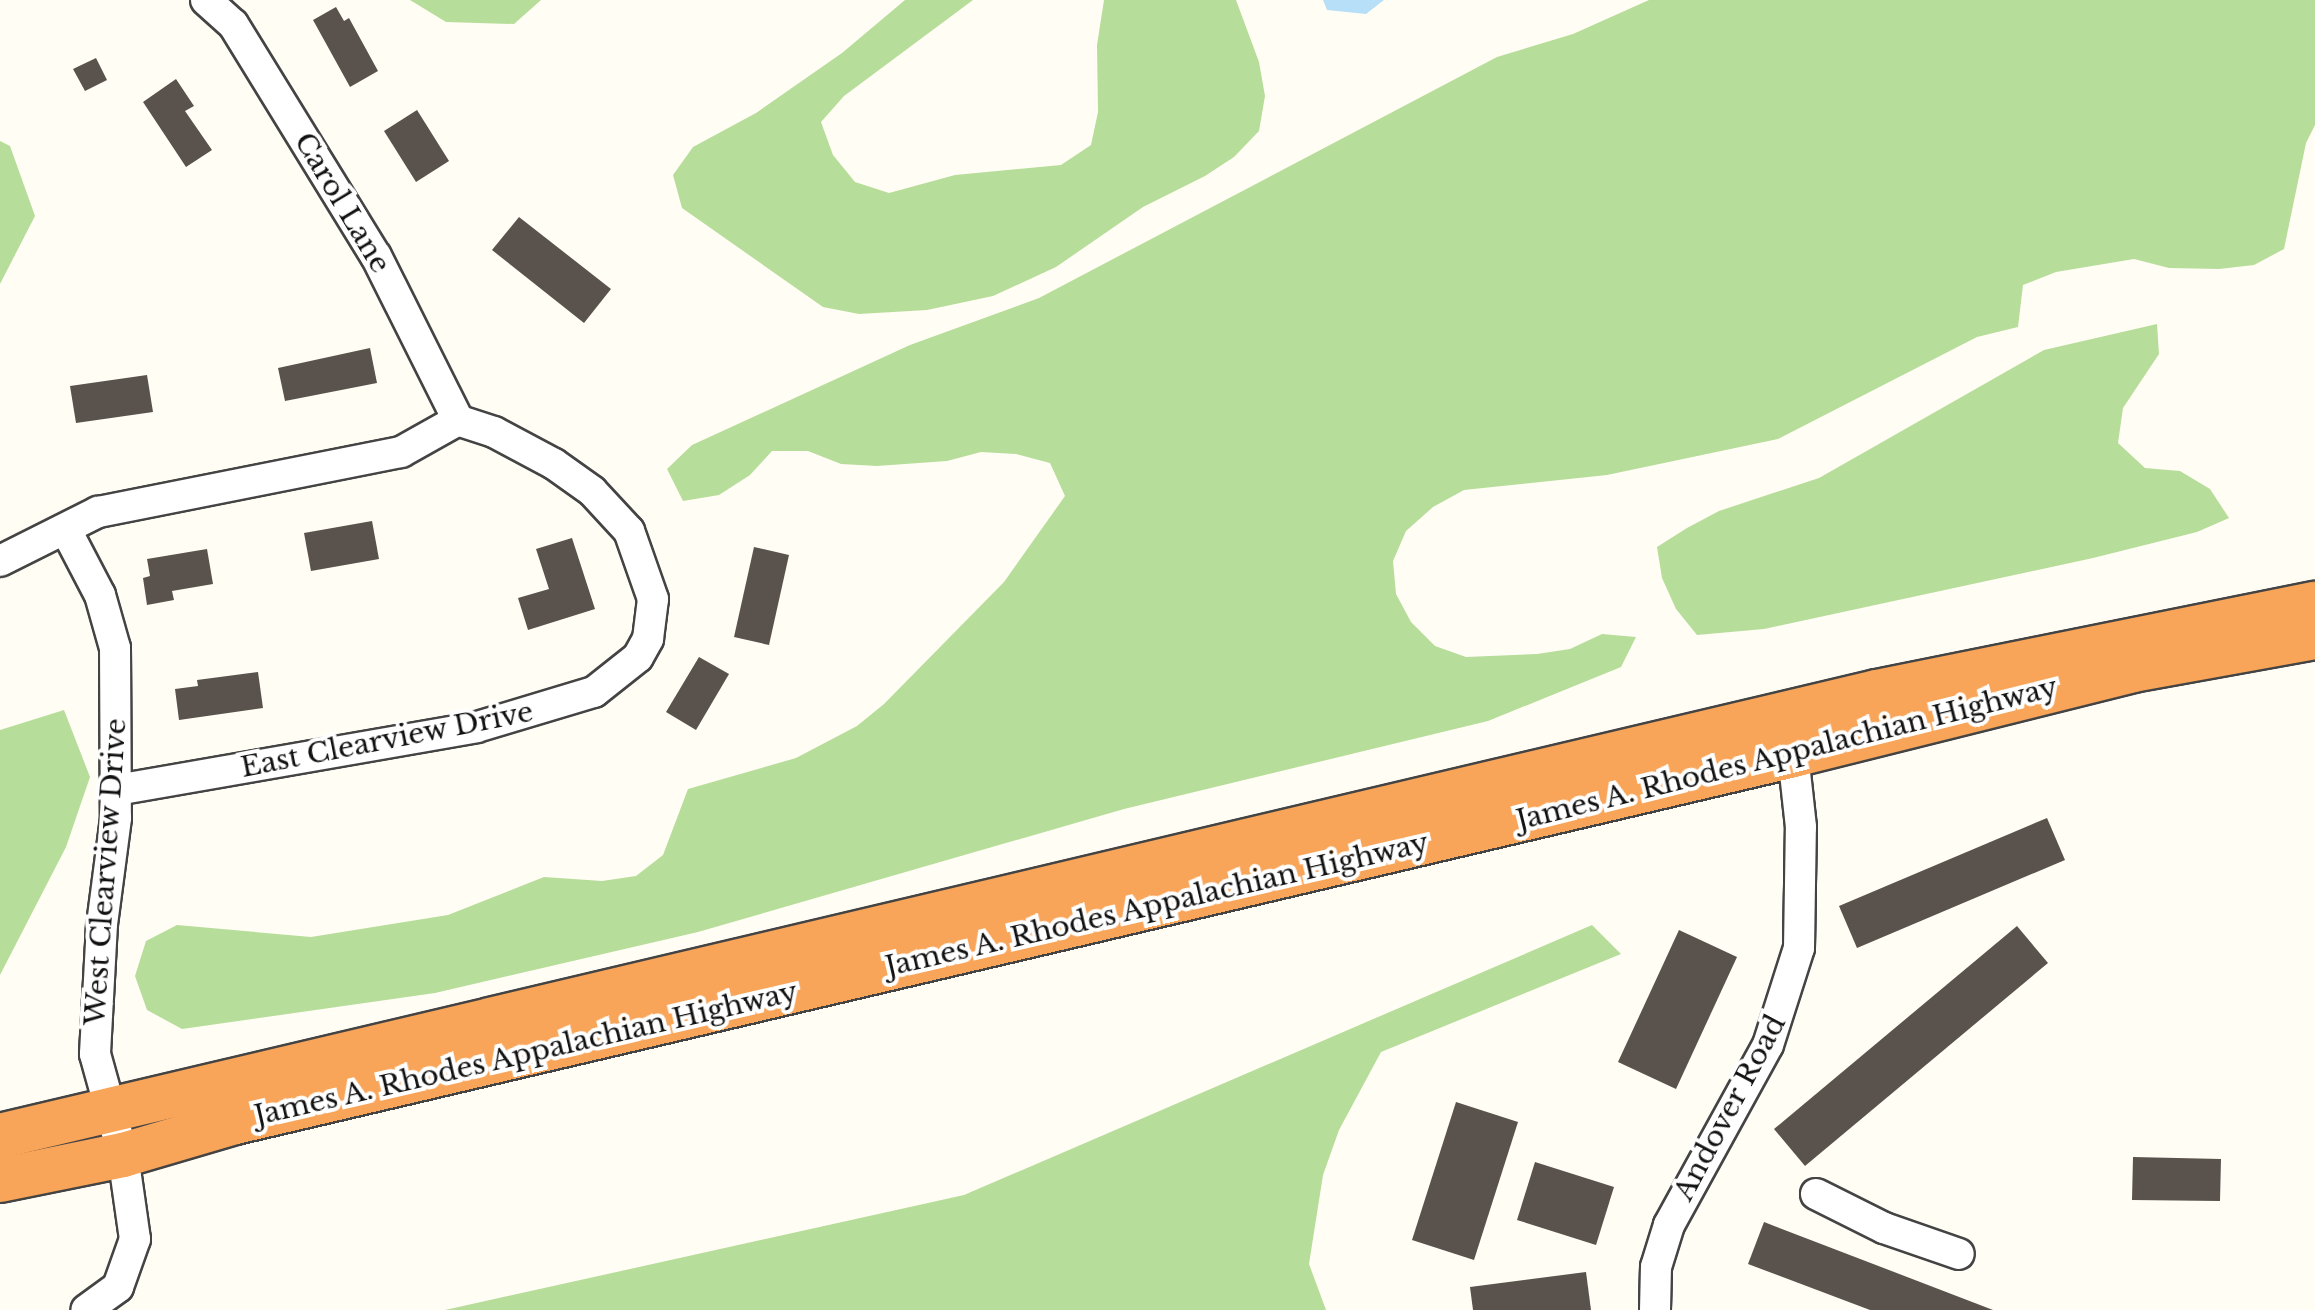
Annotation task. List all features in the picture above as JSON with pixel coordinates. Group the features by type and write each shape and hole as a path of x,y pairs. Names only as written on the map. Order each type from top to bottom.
{"highway":[{"name":"James A. Rhodes Appalachian Highway","path":"0,1180 123,1155 235,1122 1784,736 2003,664 2315,604"},
{"name":"James A. Rhodes Appalachian Highway","path":"0,1136 106,1108 1784,736 2315,637"}],"street":[{"name":"Carol Lane","path":"206,0 233,24 376,256 458,420"},
{"path":"0,561 98,512 135,502 401,452 458,420"},
{"name":"East Clearview Drive","path":"117,790 477,727 594,692 638,657 648,639 653,599 629,531 592,491 554,464 494,432 458,420"},
{"name":"West Clearview Drive","path":"66,530 114,634 117,790 97,998 95,1054 106,1108 123,1155 135,1239 130,1265 111,1295 86,1310"},
{"name":"Andover Road","path":"1655,1310 1656,1267 1669,1225 1768,1045 1789,990 1799,948 1802,855 1784,736"},
{"path":"1816,1194 1872,1223 1959,1254"}],"green space":[{"path":"410,0 541,0 514,24 446,22"},
{"path":"905,0 973,0 844,96 821,122 833,155 855,182 889,193 955,175 1061,165 1091,145 1098,112 1097,45 1104,0 1236,0 1259,62 1265,96 1259,131 1234,157 1205,176 1143,207 1056,267 993,296 927,310 859,314 823,307 682,208 673,175 693,147 756,113 842,53"},
{"path":"1649,0 2315,0 2315,125 2306,143 2284,249 2254,265 2219,269 2169,268 2134,259 2056,272 2023,285 2018,327 1977,337 1778,439 1607,475 1464,490 1433,507 1406,531 1393,561 1396,594 1411,622 1435,646 1466,657 1537,654 1570,649 1602,634 1636,637 1621,667 1488,721 1124,809 698,932 435,993 182,1029 147,1010 135,976 146,941 177,925 311,937 448,915 544,877 602,881 636,876 663,855 688,789 796,758 857,726 884,704 1004,582 1065,496 1050,463 1016,454 981,452 947,461 877,466 841,464 808,451 772,451 750,475 719,495 683,501 667,469 692,445 910,345 1039,298 1497,57 1573,34"},
{"path":"0,141 10,146 35,216 0,284"},
{"path":"2157,324 2159,354 2123,408 2118,443 2145,468 2180,471 2210,489 2229,518 2197,532 2093,558 1764,629 1697,635 1676,609 1662,578 1657,547 1687,528 1719,511 1819,478 2044,350"},
{"path":"64,710 90,777 66,847 0,975 0,730"},
{"path":"1592,925 1621,954 1381,1052 1339,1130 1323,1175 1309,1264 1326,1310 445,1310 964,1195"}],"water":[{"path":"1323,0 1384,0 1366,14 1327,10"}],"building":[{"path":"336,7 344,21 349,18 378,71 350,87 313,20"},
{"path":"96,58 107,80 85,91 73,69"},
{"path":"176,79 194,106 185,111 212,150 186,167 143,102"},
{"path":"417,110 449,161 416,182 384,131"},
{"path":"519,217 611,289 584,323 492,250"},
{"path":"370,348 377,383 285,401 278,368"},
{"path":"147,375 153,412 76,423 70,386"},
{"path":"372,521 379,559 311,571 304,533"},
{"path":"572,538 595,609 528,630 518,598 549,589 536,549"},
{"path":"754,547 789,555 769,645 734,637"},
{"path":"207,549 213,584 172,591 174,600 147,605 143,578 150,576 147,559"},
{"path":"699,657 729,674 696,730 666,712"},
{"path":"258,672 263,708 179,720 175,689 198,686 197,680"},
{"path":"2047,818 2065,860 1857,948 1839,906"},
{"path":"2017,926 2048,963 1805,1166 1774,1129"},
{"path":"1679,930 1737,957 1676,1089 1618,1062"},
{"path":"1456,1102 1518,1122 1474,1260 1412,1240"},
{"path":"2133,1157 2221,1159 2220,1201 2132,1200"},
{"path":"1535,1162 1614,1187 1596,1245 1517,1220"},
{"path":"1764,1222 1993,1310 1870,1310 1748,1264"},
{"path":"1586,1272 1591,1310 1473,1310 1470,1287"}]}
